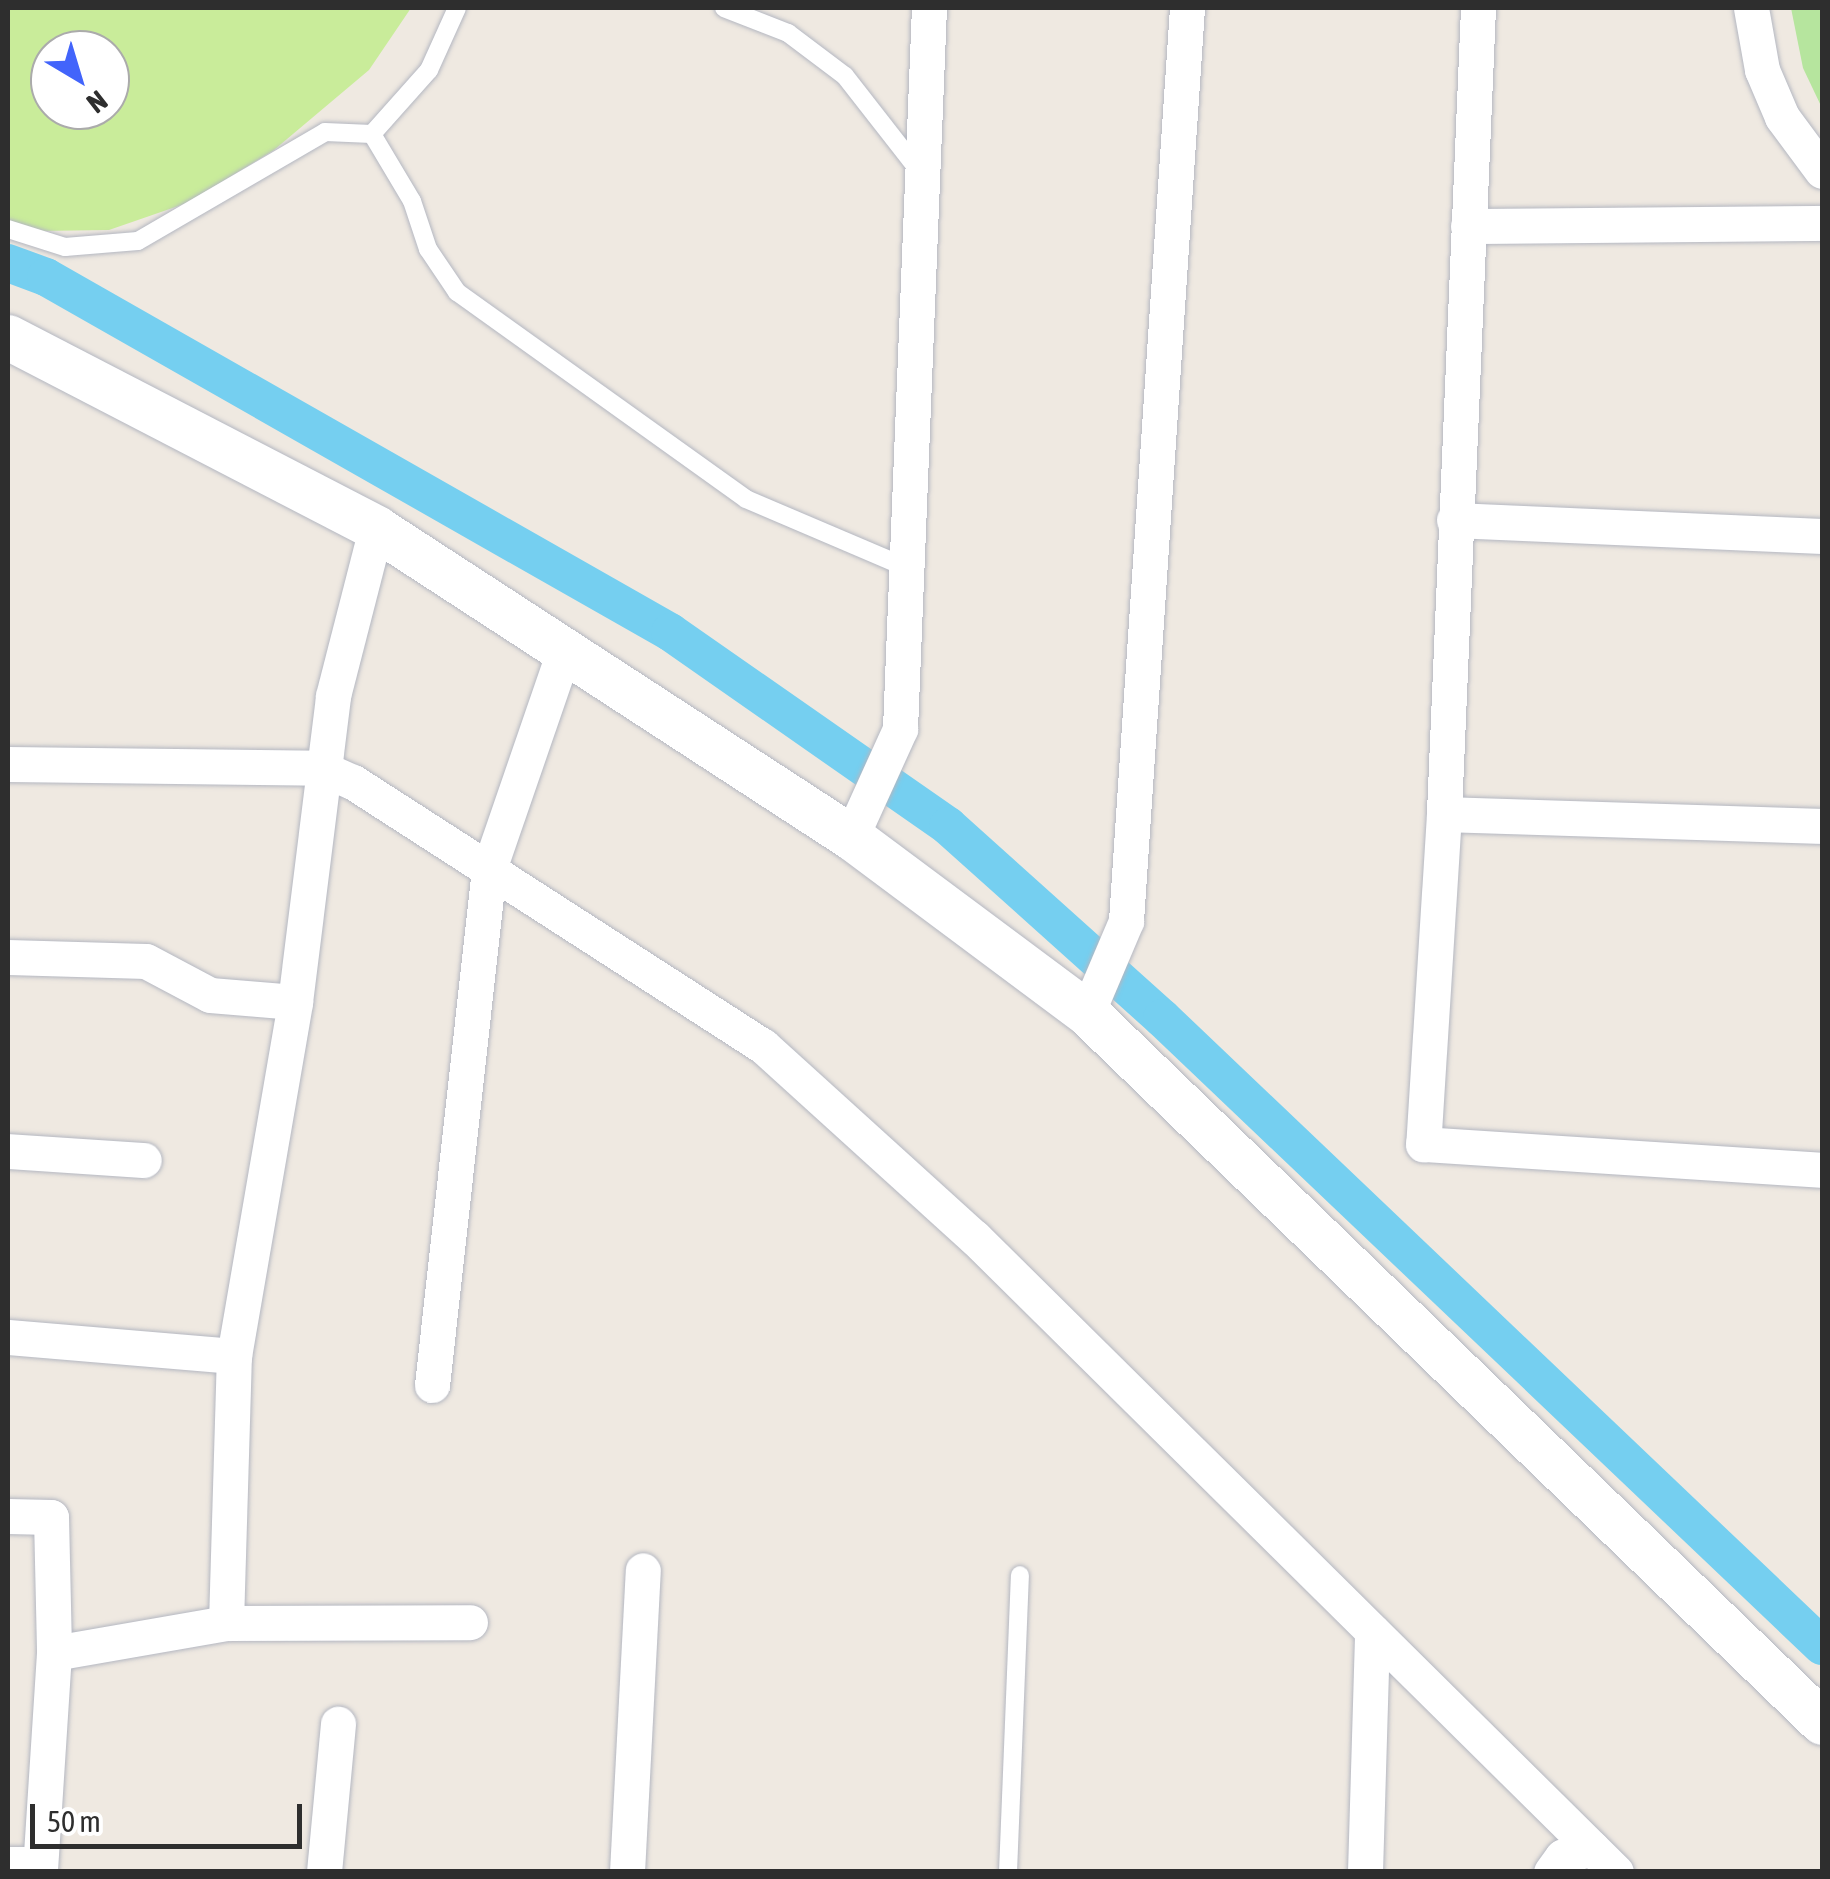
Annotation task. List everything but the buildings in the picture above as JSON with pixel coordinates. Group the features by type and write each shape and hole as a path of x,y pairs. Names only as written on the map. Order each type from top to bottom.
{"street":[{"path":"851,837 900,729 929,8"},
{"path":"1087,1014 1126,921 1187,8"},
{"path":"1478,8 1444,814 1423,1144 1822,1170"},
{"path":"1751,8 1762,70 1782,117 1822,171"},
{"path":"1468,226 1822,224"},
{"path":"8,337 376,528 851,837 1087,1014 1822,1722"},
{"path":"1454,520 1822,536"},
{"path":"226,1623 234,1356 295,1002 321,768 376,528"},
{"path":"432,1385 489,870 565,648"},
{"path":"8,764 321,768 353,782 763,1046 826,1098 1604,1860"},
{"path":"1444,814 1822,826"},
{"path":"8,957 146,961 210,995 295,1002"},
{"path":"8,1151 144,1160"},
{"path":"8,1336 234,1356"},
{"path":"8,1516 51,1518 54,1653 29,1866"},
{"path":"626,1872 643,1570"},
{"path":"54,1653 226,1623 470,1622"},
{"path":"1365,1872 1372,1631"},
{"path":"324,1872 338,1724"},
{"path":"1551,1872 1562,1857 1604,1860"}],"lane":[{"path":"372,134 430,70 457,8"},
{"path":"724,8 788,33 845,76 920,172"},
{"path":"8,229 65,247 138,241 324,132 372,134"},
{"path":"372,134 412,201 428,249 457,292 746,500 904,566"},
{"path":"1008,1872 1020,1575"}],"green space":[{"path":"8,8 411,8 369,70 274,150 187,203 109,230 36,231 8,222"},
{"path":"1791,8 1822,8 1822,108 1803,68"}],"waterway":[{"path":"8,263 46,277 670,632 948,826 1162,1018 1822,1646"}]}
